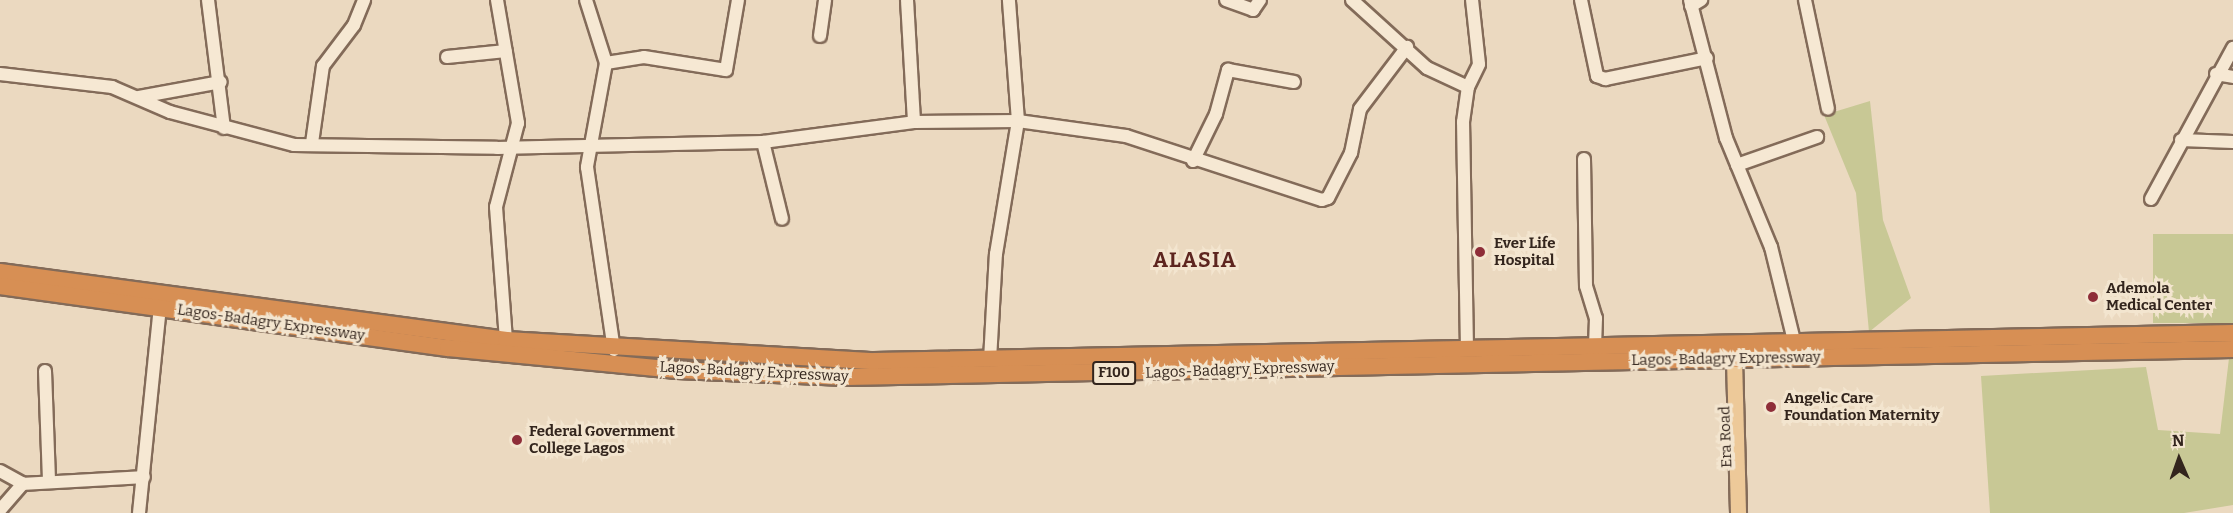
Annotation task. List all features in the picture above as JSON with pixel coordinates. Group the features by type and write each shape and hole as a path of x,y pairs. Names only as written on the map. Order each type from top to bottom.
{"highway":[{"name":"Lagos-Badagry Expressway","path":"0,272 506,340 614,350 874,361 1795,345 2233,333"},
{"name":"Lagos-Badagry Expressway","path":"0,286 448,348 677,370 822,376 2233,349"}],"main road":[{"name":"Era Road","path":"1728,360 1729,513"},
{"path":"1728,360 1738,513"}],"street":[{"path":"208,0 221,82 224,128"},
{"path":"312,143 323,66 354,25 364,0"},
{"path":"497,0 518,123 496,207 506,340"},
{"path":"586,0 606,63 589,147 591,208 614,350"},
{"path":"606,63 656,58 726,70 738,0"},
{"path":"820,36 825,0"},
{"path":"907,0 914,122"},
{"path":"990,360 996,254 1018,121 1009,0"},
{"path":"1226,0 1253,10 1260,0"},
{"path":"1352,0 1444,79 1468,87"},
{"path":"1467,350 1463,122 1468,87 1479,64 1472,0"},
{"path":"1581,0 1597,76 1605,79 1707,58"},
{"path":"1805,0 1828,109"},
{"path":"1694,2 1737,165 1771,247 1795,345"},
{"path":"0,74 112,87 224,128 275,143 589,147 763,142 914,122 1018,121 1126,136 1193,161 1328,198 1351,153 1360,109 1407,47"},
{"path":"2151,199 2216,74 2233,48"},
{"path":"447,57 506,51"},
{"path":"1193,161 1216,114 1228,70 1294,82"},
{"path":"2216,74 2233,78"},
{"path":"139,97 221,82"},
{"path":"1737,165 1817,137"},
{"path":"2181,140 2233,142"},
{"path":"763,142 782,219"},
{"path":"1584,159 1586,286 1596,318 1595,348"},
{"path":"139,513 160,308"},
{"path":"45,372 49,479"},
{"path":"0,471 23,484"},
{"path":"0,510 23,484 49,479 144,477"}],"green space":[{"path":"1870,101 1883,220 1911,298 1869,332 1856,193 1824,115"},
{"path":"2153,234 2233,234 2233,323 2153,323"},
{"path":"2229,358 2233,358 2233,505 2184,513 1990,513 1981,376 2146,367 2158,430 2220,434"}],"place":[{"name":"Ever Life Hospital","path":"1480,252"},
{"name":"Ademola Medical Center","path":"2093,297"},
{"name":"Angelic Care Foundation Maternity","path":"1771,407"},
{"name":"Federal Government College Lagos","path":"517,440"}],"district":[{"name":"ALASIA","path":"1195,260"}]}
